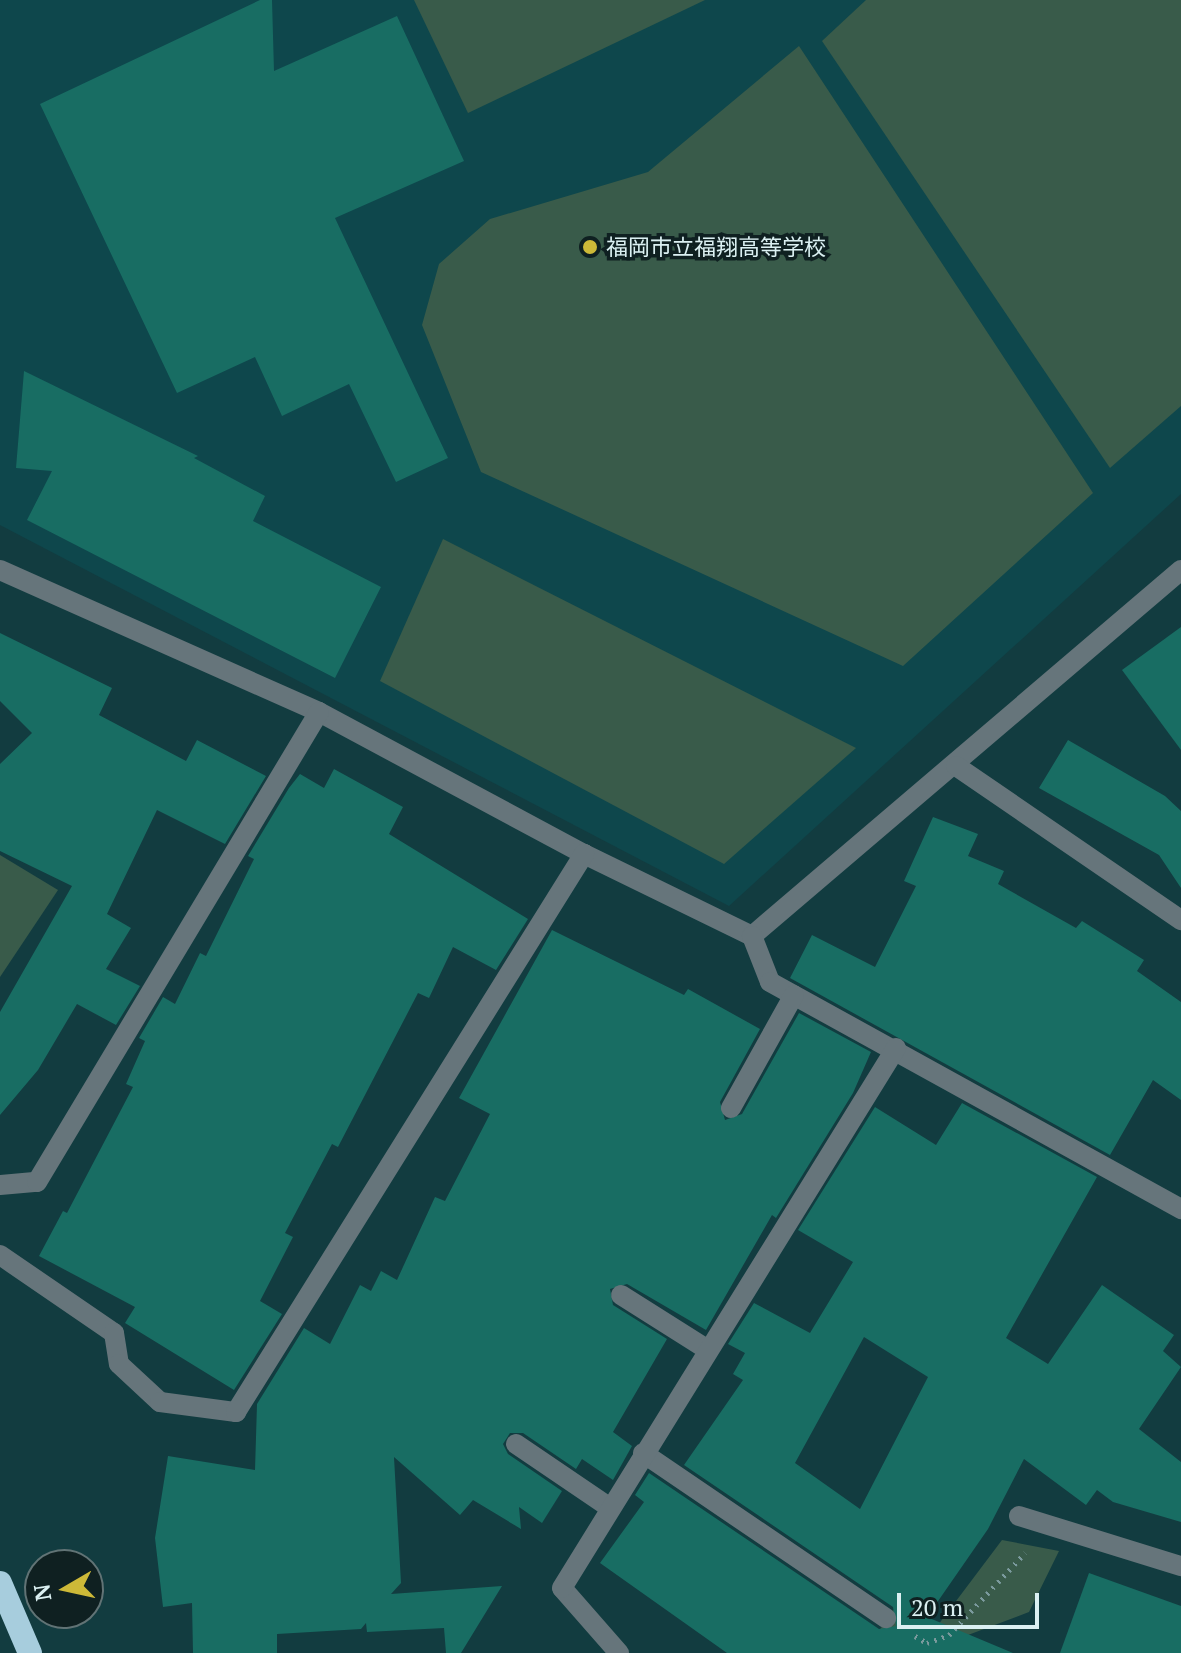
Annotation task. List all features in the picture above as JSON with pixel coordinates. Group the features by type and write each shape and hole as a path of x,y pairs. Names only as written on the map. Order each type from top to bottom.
{"highway":[{"path":"0,1583 30,1653"},
{"path":"0,1612 17,1653"}],"street":[{"path":"0,570 319,712 584,854 752,936 770,982 896,1048 1181,1209"},
{"path":"752,936 956,766 1181,570"},
{"path":"0,1185 37,1182 319,712"},
{"path":"956,766 1181,920"},
{"path":"0,1255 114,1333 119,1364 160,1402 236,1412 584,854"},
{"path":"731,1108 794,995"},
{"path":"619,1653 562,1588 896,1048"},
{"path":"621,1295 708,1350"},
{"path":"516,1444 610,1508"},
{"path":"643,1453 886,1618"},
{"path":"1019,1516 1181,1566"}],"path":[{"path":"886,1618 927,1643 949,1635 1051,1526"}],"shaded area":[{"name":"福岡市立福翔高等学校","path":"0,0 1181,0 1181,494 729,906 0,525"}],"green space":[{"path":"414,0 705,0 468,113"},
{"path":"866,0 1181,0 1181,406 1110,468 822,41"},
{"path":"799,46 1093,493 903,666 481,472 422,325 439,264 490,219 648,172"},
{"path":"443,539 856,748 724,864 380,681"},
{"path":"0,855 58,890 0,977"},
{"path":"1002,1540 1059,1551 1029,1612 968,1635 879,1631 893,1610 926,1633 935,1629"}],"building":[{"path":"260,0 272,0 274,71 397,16 464,161 335,218 448,458 396,482 349,384 282,416 255,357 177,393 40,104"},
{"path":"24,371 198,456 194,458 265,496 253,521 381,587 335,678 27,520 52,471 16,468"},
{"path":"1181,627 1181,750 1122,670"},
{"path":"0,633 112,688 99,715 186,761 197,740 266,776 225,844 157,810 107,914 131,928 106,969 140,986 116,1025 77,1004 38,1070 0,1115 0,1012 72,886 0,851 0,764 32,733 0,701"},
{"path":"1068,740 1165,796 1181,811 1181,888 1159,855 1039,788"},
{"path":"334,769 403,807 389,834 528,919 496,970 453,947 429,998 418,993 338,1147 332,1144 285,1233 293,1237 260,1301 282,1314 234,1390 125,1323 135,1307 39,1256 63,1211 67,1213 133,1087 126,1084 145,1041 139,1038 163,997 175,1004 200,953 206,956 254,859 248,856 289,788 300,774 324,788"},
{"path":"933,817 978,834 968,856 1004,871 998,884 1076,928 1082,921 1144,960 1137,971 1181,1002 1181,1100 1153,1080 1110,1155 790,978 812,935 875,967 916,886 904,881"},
{"path":"552,930 684,995 688,989 760,1029 720,1102 725,1120 742,1114 799,1013 871,1052 853,1093 776,1218 772,1215 706,1330 627,1284 610,1289 613,1305 667,1339 613,1432 632,1446 613,1480 582,1459 576,1469 523,1433 510,1433 503,1444 508,1454 562,1491 542,1523 519,1507 521,1529 473,1500 460,1515 394,1457 401,1583 391,1594 502,1586 461,1653 446,1653 444,1628 367,1632 366,1623 361,1629 277,1634 277,1653 193,1653 192,1603 163,1607 155,1538 168,1456 255,1470 257,1404 304,1328 330,1344 360,1285 371,1291 381,1271 397,1280 435,1197 445,1201 490,1114 459,1098"},
{"path":"962,1103 1097,1177 1006,1338 1048,1364 1102,1285 1174,1335 1163,1351 1181,1367 1139,1429 1181,1462 1181,1522 1113,1502 1097,1490 1086,1505 1024,1459 988,1529 927,1617 1013,1653 727,1653 600,1563 644,1502 635,1495 649,1473 879,1629 896,1626 893,1607 684,1465 743,1380 733,1374 745,1353 728,1344 754,1303 810,1333 853,1262 798,1230 875,1107 936,1145","holes":["864,1337 928,1377 860,1509 795,1463"]},
{"path":"1089,1573 1181,1606 1181,1653 1060,1653"}],"place":[{"name":"福岡市立福翔高等学校","path":"590,247"}]}
